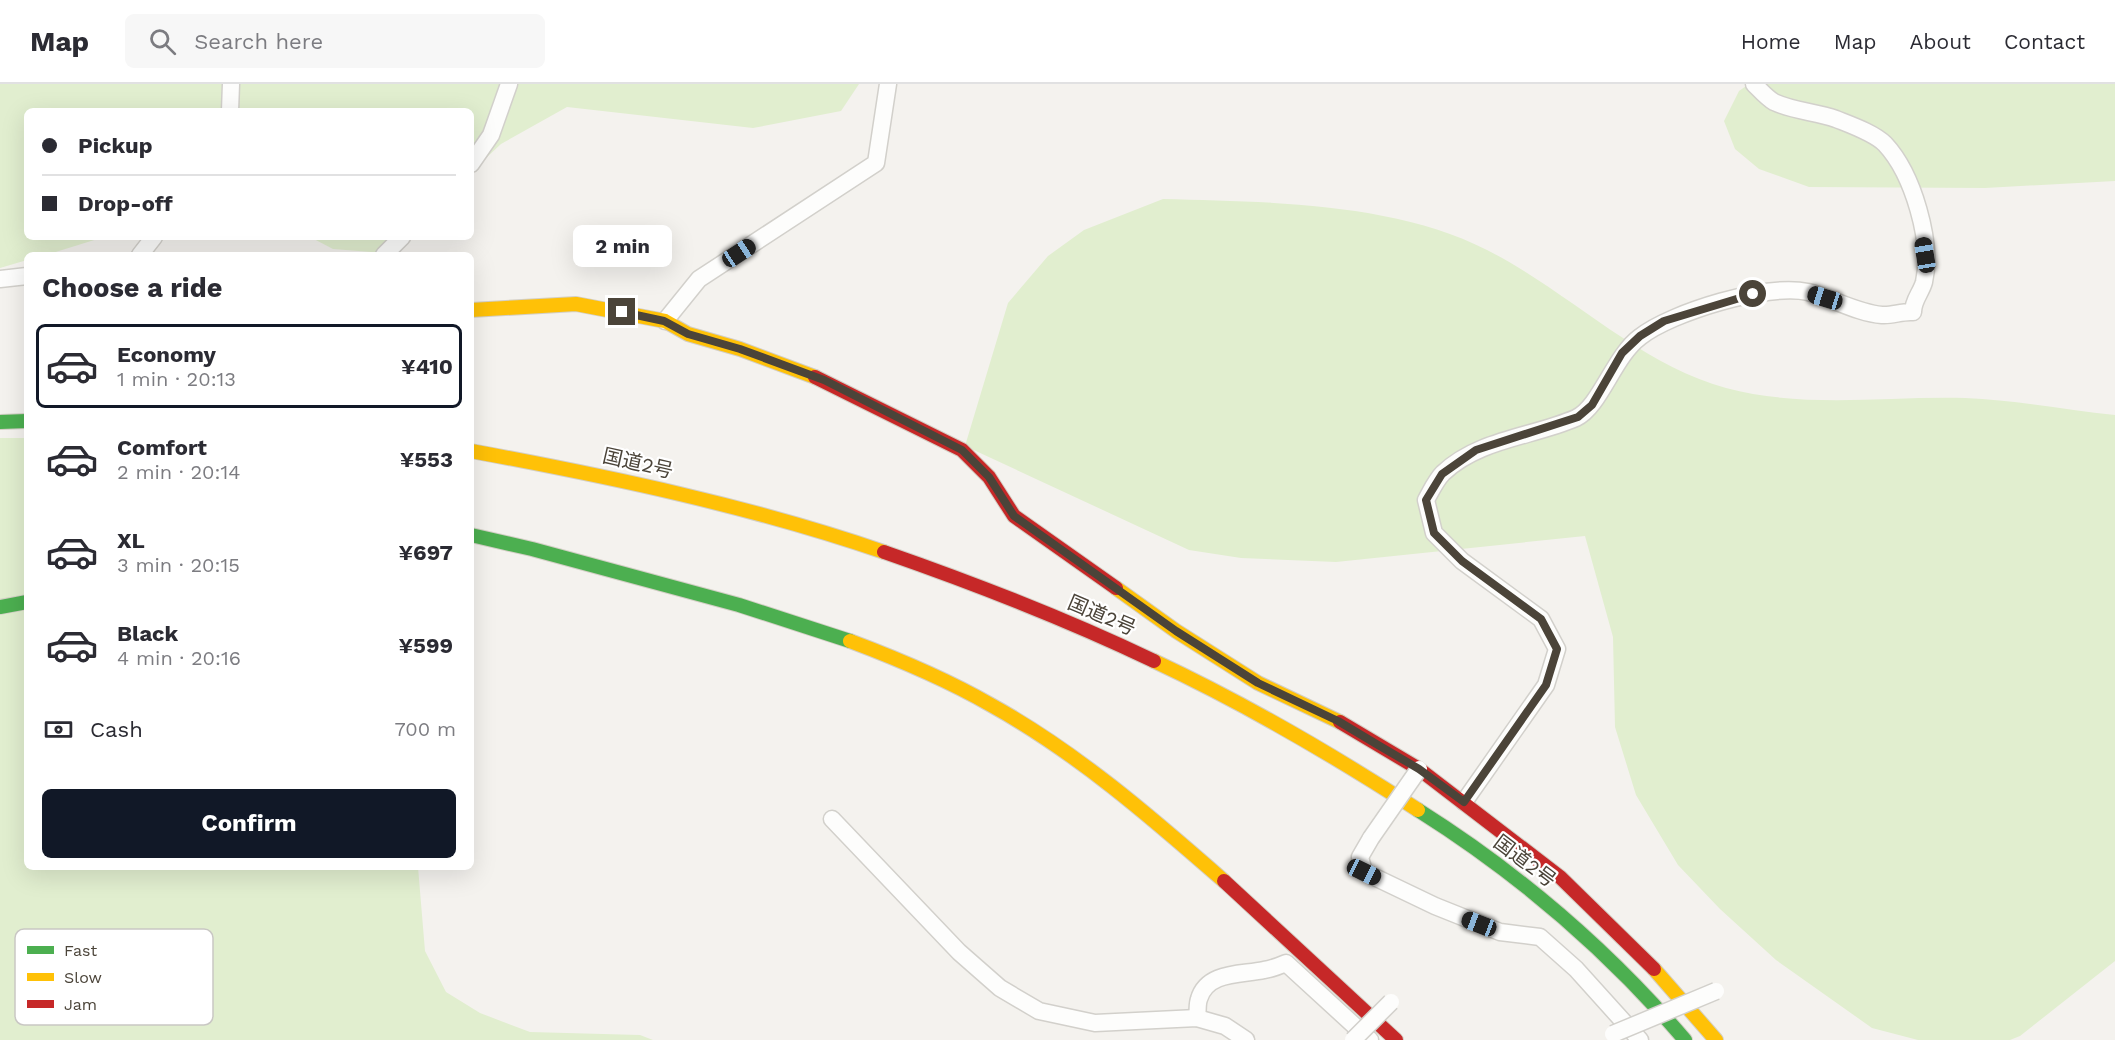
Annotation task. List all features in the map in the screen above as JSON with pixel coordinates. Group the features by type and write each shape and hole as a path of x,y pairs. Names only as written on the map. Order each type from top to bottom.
{"main road":[{"path":"474,310 576,304 664,321 688,334 740,349 824,380 962,450 989,477 1014,516 1176,631 1258,683 1338,721 1419,769 1560,877 1670,984 1716,1040"},
{"path":"0,422 24,421"},
{"name":"国道2号","path":"474,452 616,477 837,536 1043,611 1214,687 1380,783 1524,884 1577,927 1631,980 1684,1040"},
{"path":"474,536 719,599 857,642 907,661 986,701 1039,734 1128,800 1228,886 1396,1040"},
{"path":"0,607 24,603"}],"street":[{"path":"230,108 231,84"},
{"path":"474,160 491,135 509,84"},
{"path":"664,321 699,279 876,163 888,84"},
{"path":"1464,802 1546,685 1557,649 1541,619 1462,561 1434,533 1426,500 1442,474 1476,450 1578,417 1592,405 1622,353 1640,336 1664,321 1737,298 1768,291 1806,292 1882,315 1913,312 1913,304 1924,283 1925,255 1917,208 1907,176 1902,168 1884,144 1873,136 1836,119 1774,102 1754,84"},
{"path":"142,252 152,240"},
{"path":"387,252 399,240"},
{"path":"0,279 24,276"},
{"path":"1419,769 1360,857 1364,872 1435,906 1500,932 1540,937 1576,969 1640,1040"},
{"path":"832,819 959,951 1000,988 1039,1011 1095,1023 1197,1018 1225,1026 1246,1040"},
{"path":"1197,1018 1198,999 1204,990 1216,980 1233,973 1264,970 1286,963 1370,1040"},
{"path":"1612,1037 1716,991"},
{"path":"1353,1040 1390,1002"}],"green space":[{"path":"0,84 859,84 841,111 753,128 567,107 501,144 474,169 474,108 24,108 24,240 94,240 56,252 24,252 24,261 0,268"},
{"path":"1749,84 2115,84 2115,181 1985,188 1809,187 1759,169 1735,149 1724,121 1739,91"},
{"path":"1163,199 1244,201 1329,208 1411,222 1450,234 1487,250 1517,267 1633,345 1663,362 1694,377 1726,388 1785,398 1815,400 1984,399 2115,415 2115,961 2020,1036 2010,1040 1918,1040 1872,1028 1776,960 1720,909 1678,865 1636,795 1615,727 1613,637 1585,536 1336,562 1241,558 1189,550 965,446 1008,303 1048,256 1084,230"},
{"path":"316,240 399,240 385,252 333,249"},
{"path":"0,438 24,438 24,870 418,870 425,951 446,992 480,1013 530,1032 640,1035 653,1040 0,1040"}],"traffic: fast":[{"path":"0,422 24,421"},
{"path":"474,536 739,605 850,641"},
{"path":"0,607 24,603"},
{"path":"1418,810 1491,860 1560,915 1625,975 1685,1040"}],"traffic: slow":[{"path":"474,310 576,304 665,321 688,334 740,349 815,377"},
{"path":"474,452 680,494 783,520 884,552"},
{"path":"1116,588 1176,631 1258,683 1340,722"},
{"path":"850,641 939,678 1022,723 1083,764 1169,833 1224,881"},
{"path":"1154,661 1289,731 1418,810"},
{"path":"1654,969 1716,1040"}],"traffic: jam":[{"path":"815,377 962,450 989,477 1014,516 1116,588"},
{"path":"884,552 1020,603 1154,661"},
{"path":"1340,722 1419,769 1560,877 1654,969"},
{"path":"1224,881 1396,1040"}],"route":[{"path":"622,312 664,321 688,334 740,349 824,380 962,450 989,477 1014,516 1176,631 1258,683 1338,721 1419,769 1464,802 1546,685 1557,649 1541,619 1462,561 1434,533 1426,500 1442,474 1476,450 1578,417 1592,405 1622,353 1640,336 1664,321 1753,294"}]}
